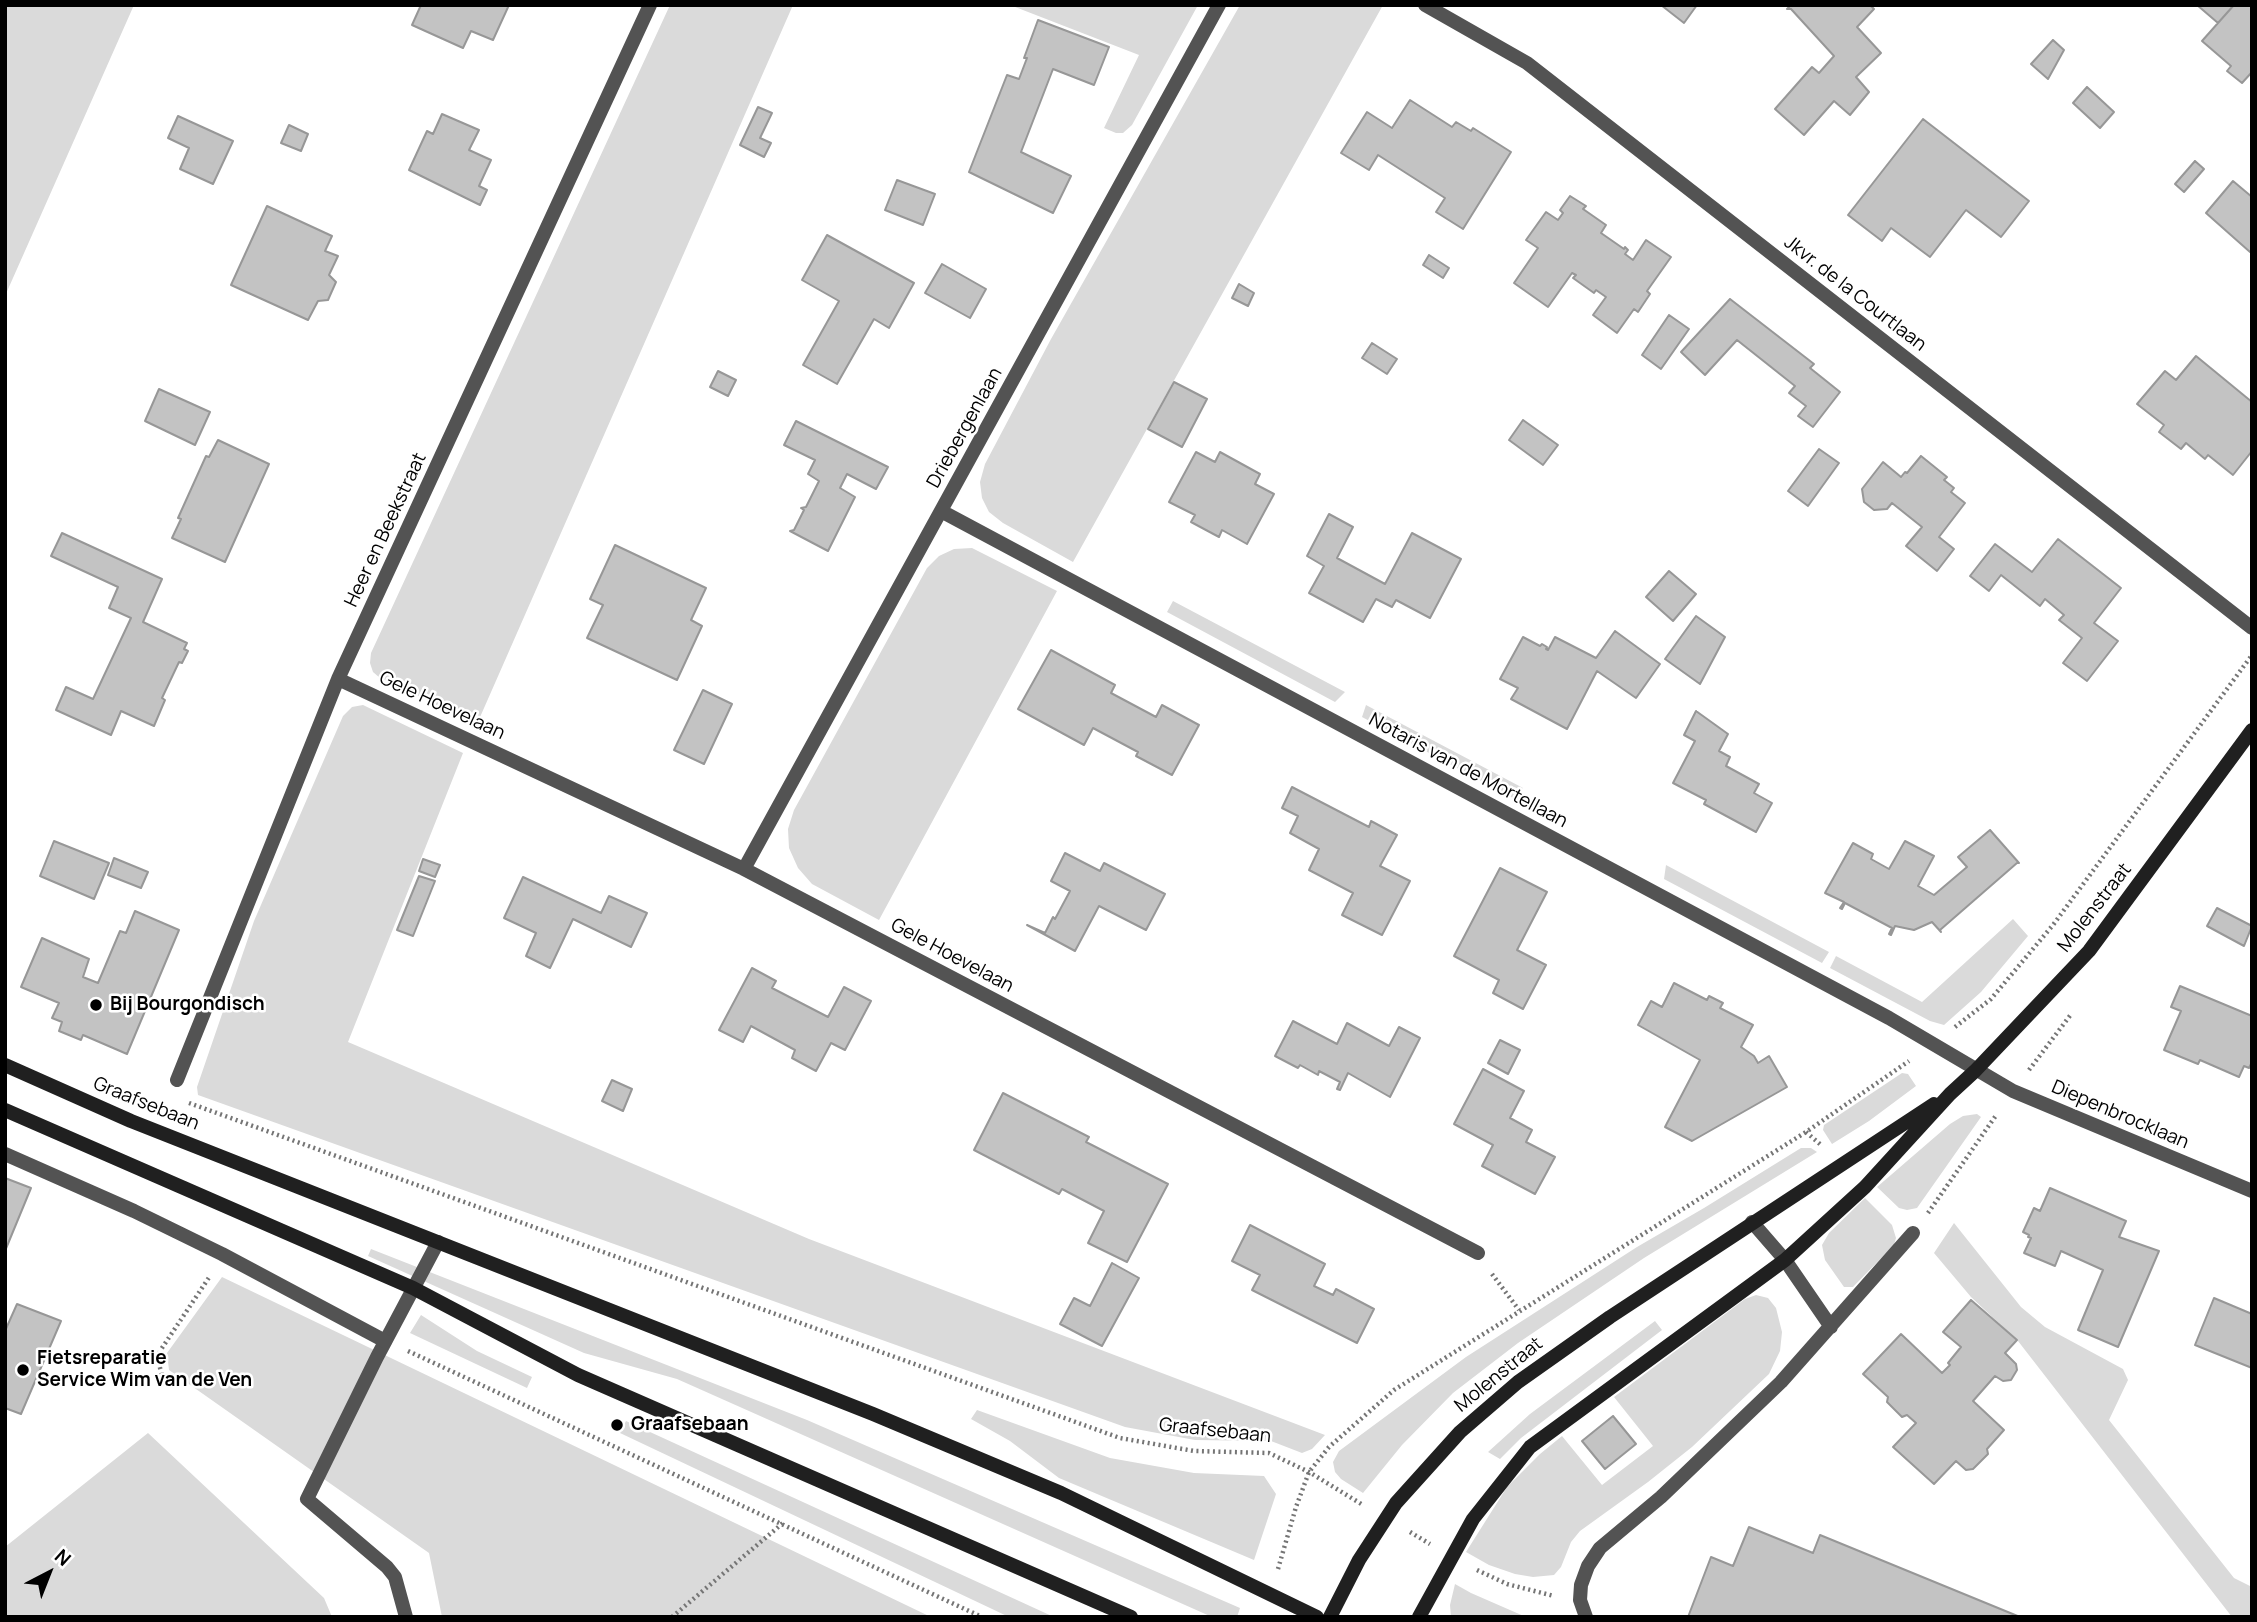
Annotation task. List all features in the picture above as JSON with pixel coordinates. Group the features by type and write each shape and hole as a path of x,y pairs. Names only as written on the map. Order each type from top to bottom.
{"main road":[{"name":"Molenstraat","path":"1419,1617 1473,1519 1530,1447 1785,1260 1865,1187 1950,1094 2089,951 2252,730"},
{"name":"Graafsebaan","path":"5,1065 131,1121 873,1414 1061,1493 1317,1617"},
{"name":"Molenstraat","path":"1330,1617 1354,1569 1385,1518 1415,1480 1460,1432 1518,1382 1752,1222 1950,1094"},
{"path":"5,1110 412,1288 578,1375 1131,1617"}],"street":[{"name":"Heer en Beekstraat","path":"177,1080 338,679 650,5"},
{"name":"Driebergenlaan","path":"744,869 1219,5"},
{"name":"Jkvr. de la Courtlaan","path":"1425,5 1527,63 2252,628"},
{"name":"Notaris van de Mortellaan","path":"941,510 1889,1018 1975,1071"},
{"name":"Gele Hoevelaan","path":"338,679 744,869 1478,1253"},
{"name":"Diepenbrocklaan","path":"1975,1071 2012,1091 2252,1191"},
{"path":"5,1154 134,1211 222,1254 385,1341"},
{"path":"1752,1222 1785,1260 1831,1327"},
{"path":"1586,1617 1580,1600 1583,1574 1600,1548 1671,1488 1781,1382 1913,1233"},
{"path":"406,1617 395,1577 387,1567 307,1499 412,1288 438,1242"}],"path":[{"path":"1270,1595 1309,1472 1329,1447 1394,1390 1518,1310 1807,1132 1933,1045 1991,999 2053,925 2252,655"},
{"name":"Graafsebaan","path":"181,1100 1120,1438 1194,1451 1269,1453 1309,1472 1489,1577 1507,1584 1580,1600"},
{"path":"1478,1253 1518,1310"},
{"path":"165,1385 158,1361 163,1344 222,1254"},
{"path":"385,1341 982,1617"},
{"path":"672,1617 783,1523"}],"shaded area":[{"path":"5,5 134,5 5,296"},
{"path":"670,5 793,5 477,724 380,678 373,672 371,653"},
{"path":"1010,5 1198,5 1132,125 1123,133 1116,133 1104,128 1139,55"},
{"path":"1240,5 1383,5 1073,562 1003,523 989,512 982,498 980,482 985,464 1051,339"},
{"path":"972,548 1057,591 879,920 812,884 798,868 789,848 788,829 794,810 927,568 939,556 954,549"},
{"path":"1173,601 1345,692 1335,702 1167,612"},
{"path":"363,705 463,753 348,1042 809,1239 1325,1435 1312,1449 1302,1453 1271,1441 1195,1440 1125,1427 198,1095 197,1087 254,921 343,716 352,707"},
{"path":"1366,705 1523,788 1513,798 1362,717"},
{"path":"1666,865 1829,952 1822,963 1664,879"},
{"path":"2013,919 2028,936 1981,992 1944,1025 1930,1021 1830,968 1836,956 1922,1002"},
{"path":"1902,1073 1908,1074 1916,1086 1832,1144 1823,1130 1824,1125"},
{"path":"1977,1114 1981,1117 1917,1208 1899,1208 1877,1187 1950,1124 1963,1116"},
{"path":"1801,1148 1811,1148 1817,1152 1644,1258 1518,1343 1453,1393 1402,1445 1363,1493 1335,1472 1333,1462 1339,1451 1466,1357 1637,1247"},
{"path":"1865,1198 1892,1225 1896,1238 1894,1245 1853,1287 1844,1287 1825,1260 1822,1245 1829,1233"},
{"path":"1954,1223 2021,1307 2045,1327 2123,1369 2128,1380 2109,1420 2234,1578 2252,1587 2252,1617 2232,1617 2018,1341 1971,1297 1934,1253"},
{"path":"371,1249 807,1420 1240,1608 1237,1617 1212,1617 677,1379 584,1353 368,1256"},
{"path":"222,1277 931,1617 442,1617 429,1553 169,1370 167,1353"},
{"path":"1756,1295 1768,1298 1776,1308 1782,1332 1780,1351 1769,1374 1692,1447 1580,1531 1571,1542 1561,1567 1554,1575 1533,1577 1515,1574 1489,1565 1466,1552 1507,1487 1562,1436 1602,1485 1653,1446 1614,1397 1745,1299"},
{"path":"421,1315 477,1351 532,1377 527,1388 410,1333"},
{"path":"1655,1321 1662,1330 1521,1438 1500,1459 1488,1452 1530,1414"},
{"path":"977,1410 1110,1458 1194,1473 1264,1476 1276,1494 1254,1560 1059,1478 1010,1441 971,1419"},
{"path":"626,1421 1054,1617 1009,1617 620,1433"},
{"path":"148,1433 324,1598 332,1617 5,1617 5,1547"},
{"path":"1455,1584 1526,1617 1451,1617 1450,1605"}],"building":[{"path":"421,5 509,5 493,40 471,31 463,48 412,25"},
{"path":"1661,5 1697,5 1684,23"},
{"path":"1791,5 1870,5 1874,9 1857,27 1881,53 1856,77 1869,92 1850,115 1834,101 1804,135 1775,109 1812,67 1819,73 1834,56 1791,9 1787,9"},
{"path":"2197,5 2234,5 2218,23"},
{"path":"2234,5 2252,5 2252,72 2242,83 2227,71 2231,66 2202,41"},
{"path":"1038,20 1109,47 1094,85 1053,69 1021,152 1071,176 1053,213 969,172 1007,75 1019,79"},
{"path":"2053,40 2064,50 2048,79 2031,64"},
{"path":"2087,87 2114,112 2100,128 2073,103"},
{"path":"1410,100 1452,127 1456,122 1471,131 1473,128 1511,152 1463,229 1436,212 1445,198 1378,155 1369,170 1341,153 1367,112 1392,128"},
{"path":"758,107 772,113 760,138 771,143 764,157 740,145"},
{"path":"442,114 479,130 469,150 491,160 479,186 487,190 480,205 409,170 427,131 433,134"},
{"path":"178,116 233,141 213,184 180,169 189,148 168,138"},
{"path":"1923,119 2029,201 2001,237 1966,210 1930,257 1891,228 1882,241 1848,215"},
{"path":"289,125 308,134 301,151 281,143"},
{"path":"2195,161 2204,169 2184,192 2175,184"},
{"path":"897,180 935,194 923,225 885,210"},
{"path":"2233,181 2252,197 2250,252 2206,213"},
{"path":"1570,196 1586,206 1583,209 1606,225 1601,233 1624,249 1625,247 1628,250 1625,254 1633,260 1646,240 1671,257 1647,291 1650,294 1638,312 1634,309 1617,333 1593,315 1606,297 1596,290 1594,293 1573,278 1576,275 1572,273 1548,307 1514,283 1538,248 1526,240 1546,212 1558,220 1563,213 1560,210"},
{"path":"267,206 332,236 325,251 338,256 329,275 336,282 328,300 318,301 308,320 231,285"},
{"path":"827,235 914,283 889,328 874,319 837,384 803,365 839,301 802,280"},
{"path":"1429,255 1449,268 1443,278 1423,265"},
{"path":"942,264 986,289 970,318 925,293"},
{"path":"1239,284 1254,293 1248,306 1232,298"},
{"path":"1730,299 1814,364 1810,368 1840,392 1813,427 1798,416 1806,406 1789,393 1795,386 1737,340 1705,375 1681,352"},
{"path":"1669,315 1689,329 1661,369 1642,355"},
{"path":"1372,343 1397,359 1387,374 1362,358"},
{"path":"2196,356 2252,402 2252,451 2233,475 2208,455 2205,459 2186,443 2181,449 2159,432 2164,425 2137,404 2165,371 2176,380"},
{"path":"718,371 736,380 728,396 710,387"},
{"path":"1174,382 1207,399 1182,447 1148,429"},
{"path":"159,389 210,412 195,445 145,421"},
{"path":"1523,420 1558,445 1543,465 1509,440"},
{"path":"796,421 888,467 876,489 847,474 840,488 855,497 828,551 790,531 794,530 804,510 801,508 806,507 819,481 808,474 815,460 784,445"},
{"path":"218,440 269,464 225,562 172,538 181,519 178,518 206,456 209,457"},
{"path":"1819,449 1839,463 1808,506 1788,491"},
{"path":"1196,452 1215,462 1220,452 1260,474 1255,484 1274,494 1247,544 1222,530 1219,537 1191,522 1195,515 1169,502"},
{"path":"1921,456 1947,477 1944,480 1954,488 1951,492 1965,503 1939,537 1954,549 1937,571 1906,546 1922,527 1892,503 1887,509 1874,510 1864,502 1862,489 1883,462 1901,477"},
{"path":"1329,514 1353,527 1337,558 1385,584 1412,533 1461,559 1430,618 1396,600 1392,607 1376,599 1363,622 1309,593 1324,566 1307,556"},
{"path":"62,533 162,579 143,622 187,643 184,649 188,651 182,663 179,662 162,698 165,700 154,726 121,711 111,735 56,710 66,687 93,699 131,618 109,608 118,587 51,556"},
{"path":"2058,539 2121,588 2094,623 2118,641 2087,681 2063,663 2082,638 2059,620 2064,615 2045,599 2040,606 2001,575 1989,591 1970,576 1995,544 2032,572"},
{"path":"615,545 706,588 691,620 702,626 677,680 587,638 603,605 590,599"},
{"path":"1669,571 1696,594 1673,621 1646,597"},
{"path":"1696,616 1725,637 1700,684 1665,659"},
{"path":"1615,631 1660,664 1636,698 1597,671 1567,729 1511,699 1518,688 1500,679 1523,637 1540,646 1542,644 1548,650 1555,637 1596,658"},
{"path":"1051,650 1115,685 1111,693 1156,717 1162,705 1199,725 1172,775 1136,756 1138,752 1093,728 1084,745 1018,709"},
{"path":"703,690 732,704 704,764 674,750"},
{"path":"1696,711 1728,734 1719,751 1730,757 1726,766 1759,784 1754,793 1772,803 1756,832 1704,804 1706,800 1673,783 1695,741 1684,735"},
{"path":"1292,787 1369,827 1371,821 1397,835 1380,866 1410,881 1382,935 1342,915 1353,893 1309,870 1319,849 1290,833 1298,816 1282,808"},
{"path":"1990,830 2019,863 1940,930 1941,932 1932,922 1914,930 1895,926 1891,935 1889,934 1892,928 1845,903 1842,909 1840,908 1844,902 1825,893 1853,843 1873,854 1871,859 1889,869 1905,841 1934,856 1918,886 1934,895 1967,867 1958,857"},
{"path":"54,841 109,863 94,899 40,876"},
{"path":"1065,853 1100,871 1104,863 1165,894 1146,930 1099,906 1075,951 1027,925 1045,933 1070,891 1051,881"},
{"path":"114,858 148,872 141,888 108,875"},
{"path":"423,859 440,865 435,877 419,871"},
{"path":"1500,868 1547,892 1517,950 1546,965 1523,1009 1493,993 1499,980 1454,956"},
{"path":"419,876 435,881 413,936 397,930"},
{"path":"523,877 601,913 609,896 647,913 631,947 573,919 550,968 526,956 536,933 504,918"},
{"path":"2217,908 2252,926 2244,946 2207,926"},
{"path":"135,911 179,930 127,1054 83,1035 81,1040 59,1031 62,1022 52,1018 59,1003 21,987 42,938 89,959 83,977 98,983 120,931 126,933"},
{"path":"752,968 776,981 772,988 828,1017 844,987 871,1001 845,1050 831,1043 816,1071 792,1058 795,1050 751,1026 743,1042 719,1030"},
{"path":"1674,983 1707,1000 1709,996 1723,1003 1720,1008 1753,1025 1741,1047 1754,1056 1758,1063 1769,1056 1787,1087 1692,1141 1665,1127 1700,1060 1638,1025 1651,1001 1662,1007"},
{"path":"2180,986 2252,1016 2252,1062 2249,1068 2244,1066 2239,1077 2200,1060 2198,1064 2164,1050 2181,1011 2171,1007"},
{"path":"1293,1021 1337,1044 1347,1023 1389,1046 1399,1027 1420,1038 1390,1097 1348,1073 1340,1090 1337,1089 1340,1082 1319,1071 1318,1075 1300,1065 1298,1068 1275,1056"},
{"path":"1500,1040 1520,1050 1508,1074 1488,1063"},
{"path":"1483,1069 1524,1091 1510,1118 1532,1130 1526,1142 1555,1157 1535,1194 1482,1166 1493,1145 1454,1124"},
{"path":"612,1080 632,1089 623,1111 602,1101"},
{"path":"1003,1093 1089,1137 1086,1142 1168,1184 1127,1262 1088,1243 1104,1211 1062,1189 1059,1194 974,1150"},
{"path":"5,1178 31,1188 5,1251"},
{"path":"2050,1188 2126,1221 2119,1237 2159,1251 2118,1347 2078,1330 2103,1270 2061,1251 2055,1266 2024,1253 2031,1238 2023,1232 2034,1208 2040,1211"},
{"path":"1250,1225 1325,1264 1314,1286 1333,1295 1336,1289 1374,1309 1357,1343 1252,1290 1260,1275 1232,1261"},
{"path":"1112,1263 1139,1278 1102,1346 1060,1324 1074,1298 1090,1306"},
{"path":"2214,1298 2252,1314 2252,1368 2195,1345"},
{"path":"1971,1300 2017,1340 2005,1353 2016,1364 2017,1370 2011,1380 2003,1381 1995,1376 1973,1401 2004,1430 1987,1449 1988,1454 1973,1469 1966,1470 1956,1461 1934,1484 1893,1447 1916,1423 1907,1415 1902,1417 1887,1402 1888,1397 1863,1374 1901,1334 1942,1373 1961,1347 1943,1332"},
{"name":"Fietsreparatie Service Wim van de Ven","path":"17,1304 61,1321 21,1414 5,1408 5,1331"},
{"path":"1613,1416 1636,1444 1605,1469 1582,1441"},
{"path":"1749,1527 1813,1553 1820,1535 2020,1617 1688,1617 1711,1557 1733,1566"}],"place":[{"name":"Bij Bourgondisch","path":"96,1005"},
{"name":"Fietsreparatie Service Wim van de Ven","path":"23,1370"},
{"name":"Graafsebaan","path":"617,1425"}]}
